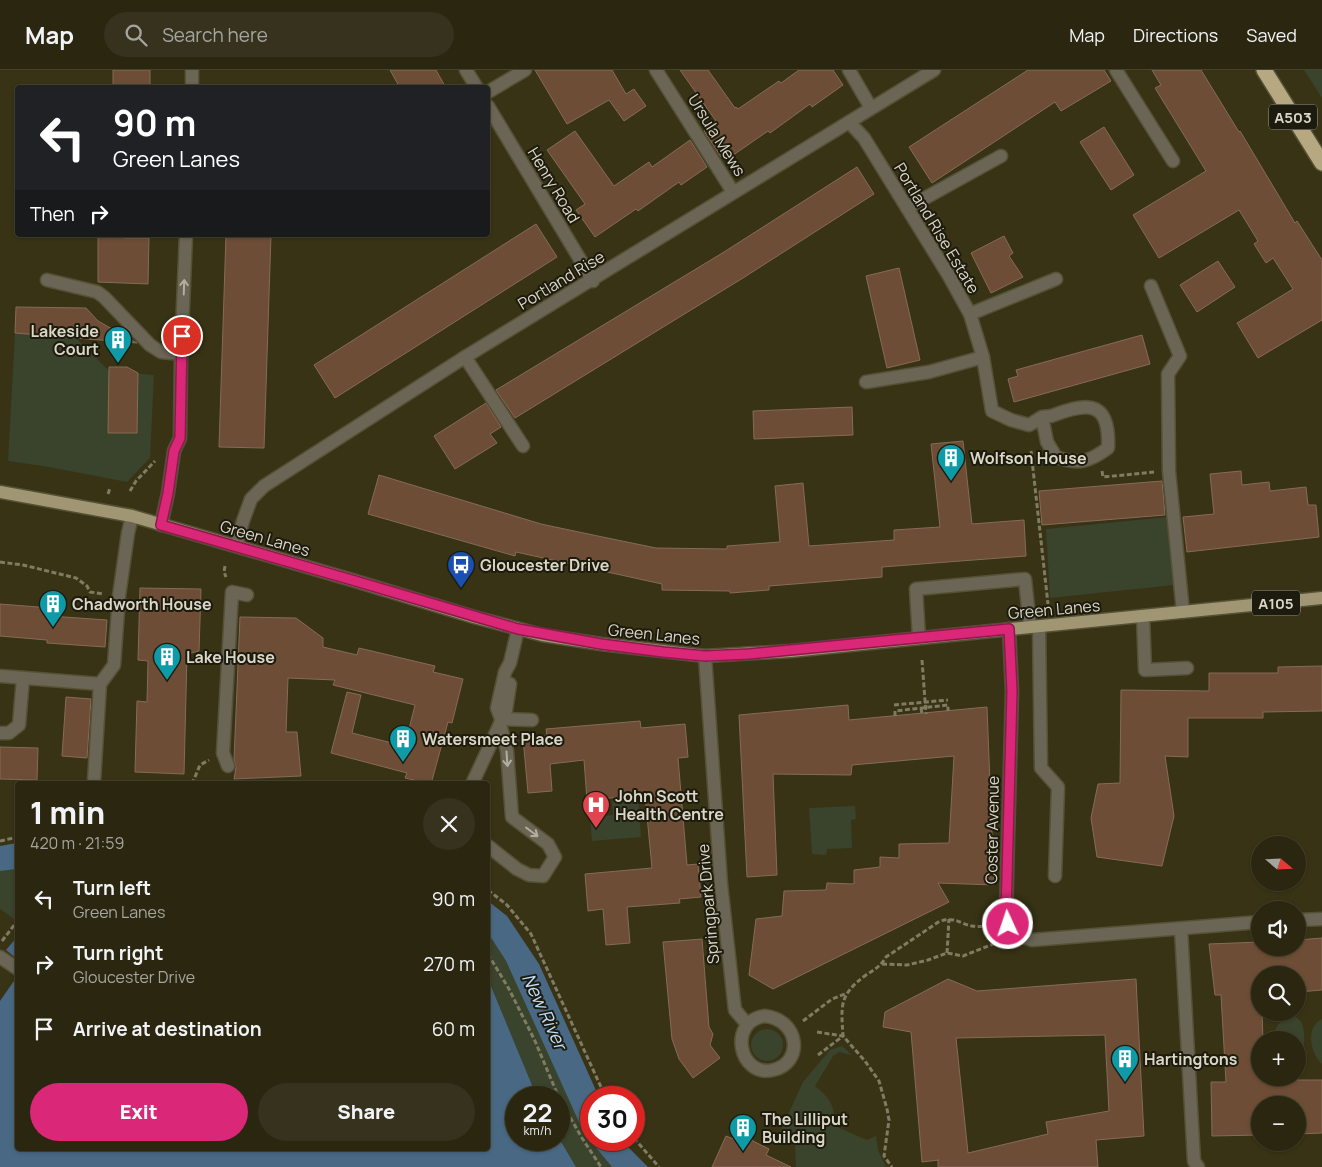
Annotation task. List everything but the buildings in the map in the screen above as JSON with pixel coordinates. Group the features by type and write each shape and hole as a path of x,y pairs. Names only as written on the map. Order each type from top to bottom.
{"highway":[{"name":"A503","path":"1264,70 1322,163"}],"main road":[{"name":"Green Lanes","path":"0,492 132,516 518,629 601,644 705,656 791,651 1322,598"}],"street":[{"path":"192,70 192,85"},
{"path":"466,70 475,85"},
{"path":"490,91 525,70"},
{"name":"Ursula Mews","path":"656,70 733,192"},
{"path":"849,70 871,108"},
{"name":"Portland Rise","path":"236,546 251,499 264,486 465,357 934,70"},
{"path":"1116,70 1173,161"},
{"name":"Henry Road","path":"490,109 593,280"},
{"name":"Portland Rise Estate","path":"850,122 864,138 949,276 970,314 983,357 992,411 1029,426"},
{"path":"907,208 1001,156"},
{"path":"161,525 174,451 180,438 186,237"},
{"path":"970,314 1056,279"},
{"path":"47,280 97,292 150,345 161,352 181,354"},
{"path":"1151,286 1180,356 1168,374 1169,470 1183,612"},
{"path":"465,357 523,446"},
{"path":"866,382 929,372 983,357"},
{"path":"1029,426 1042,418 1050,417 1073,408 1094,408 1104,415 1108,432 1108,448 1093,459 1070,462 1056,458 1047,442 1042,418"},
{"path":"94,781 100,684 114,665 119,596 132,516"},
{"path":"919,638 916,590 1025,579 1034,627 1041,768 1058,787 1055,876"},
{"path":"228,766 223,753 232,592 247,595"},
{"path":"1143,616 1145,670 1187,668"},
{"path":"518,629 510,663 505,672 497,708 501,720 532,720"},
{"name":"Coster Avenue","path":"1008,924 1006,914 1012,691 1009,629"},
{"name":"Springpark Drive","path":"705,656 721,884 732,992 735,1010 747,1024"},
{"path":"0,676 100,684"},
{"path":"0,733 9,733 19,726 23,678"},
{"path":"473,781 500,724 507,751 512,817 548,844 555,858 542,876 529,876 490,848"},
{"path":"1306,920 1322,919"},
{"path":"1008,924 1022,938 1032,940 1251,923"},
{"path":"1181,929 1196,1164"},
{"path":"0,957 15,967"},
{"path":"765,1016 782,1020 793,1035 794,1044 788,1060 772,1070 761,1070 751,1066 741,1048 741,1039 747,1024 755,1018 765,1016"}],"path":[{"path":"1029,426 1048,604"},
{"path":"1099,454 1103,477 1169,470"},
{"path":"130,491 136,481 158,458"},
{"path":"108,494 110,488"},
{"path":"0,562 23,564 69,576 82,582 90,592 119,596"},
{"path":"921,708 924,714 926,702 922,660"},
{"path":"894,705 948,700"},
{"path":"895,716 895,711 948,705 948,711"},
{"path":"193,781 200,765 223,753"},
{"path":"0,841 15,838"},
{"path":"490,892 507,905 531,934 601,1086"},
{"path":"803,1021 832,999 845,994 852,986 882,964 886,957 940,921 949,919 961,921 972,926 1008,924"},
{"path":"947,953 949,919"},
{"path":"0,944 15,924"},
{"path":"882,964 907,964 928,960 947,953 963,956 1004,940"},
{"path":"490,957 509,989 536,1042 554,1086"},
{"path":"845,994 842,1021 843,1036 865,1061 879,1081 889,1120 884,1156 892,1167"},
{"path":"817,1032 843,1036"},
{"path":"818,1055 843,1036"},
{"path":"570,1117 601,1167"},
{"path":"645,1151 659,1167"}],"green space":[{"path":"1304,70 1322,70 1322,98"},
{"path":"15,333 76,338 109,371 154,375 150,458 127,482 8,461"},
{"path":"1168,517 1174,585 1050,598 1046,529"},
{"path":"635,758 641,837 592,841 590,817 613,815 612,801 618,800 615,760"},
{"path":"855,806 856,819 851,820 852,848 827,849 826,855 812,854 809,808"},
{"path":"15,869 15,920 0,909 0,871"},
{"path":"490,936 506,961 563,1086 532,1086 490,984"},
{"path":"1322,1019 1322,1064 1312,1047 1311,1034 1313,1028"},
{"path":"1281,1021 1300,1021 1304,1031 1275,1031"},
{"path":"767,1029 778,1034 783,1045 778,1056 767,1061 756,1056 751,1045 756,1034"},
{"path":"842,1046 852,1055 839,1052 833,1056 815,1086 831,1103 835,1126 867,1140 876,1136 878,1150 886,1167 796,1167 795,1145 780,1132 803,1082 830,1050"},
{"path":"570,1101 580,1123 580,1151 599,1151 612,1167 576,1167 567,1151 570,1151"}],"water":[{"path":"15,843 15,869 0,871 0,846"},
{"name":"New River","path":"490,903 507,916 539,964 594,1086 580,1086 580,1124 570,1102 570,1086 563,1086 506,961 490,936"},
{"path":"15,939 15,957 6,950"},
{"path":"15,979 15,1151 490,1151 490,984 532,1086 505,1086 505,1151 567,1151 576,1167 0,1167 0,1001"},
{"path":"599,1151 632,1151 648,1167 612,1167"}],"place":[{"name":"Lakeside Court","path":"118,364"},
{"name":"Wolfson House","path":"951,482"},
{"name":"Gloucester Drive","path":"461,589"},
{"name":"Chadworth House","path":"53,628"},
{"name":"Lake House","path":"167,681"},
{"name":"Watersmeet Place","path":"403,763"},
{"name":"John Scott Health Centre","path":"596,829"},
{"name":"Hartingtons","path":"1125,1083"},
{"name":"The Lilliput Building","path":"743,1152"}],"route":[{"path":"182,336 180,438 174,451 161,525 518,629 542,635 663,652 705,656 749,654 1009,629 1012,691 1006,914 1008,924"}]}
